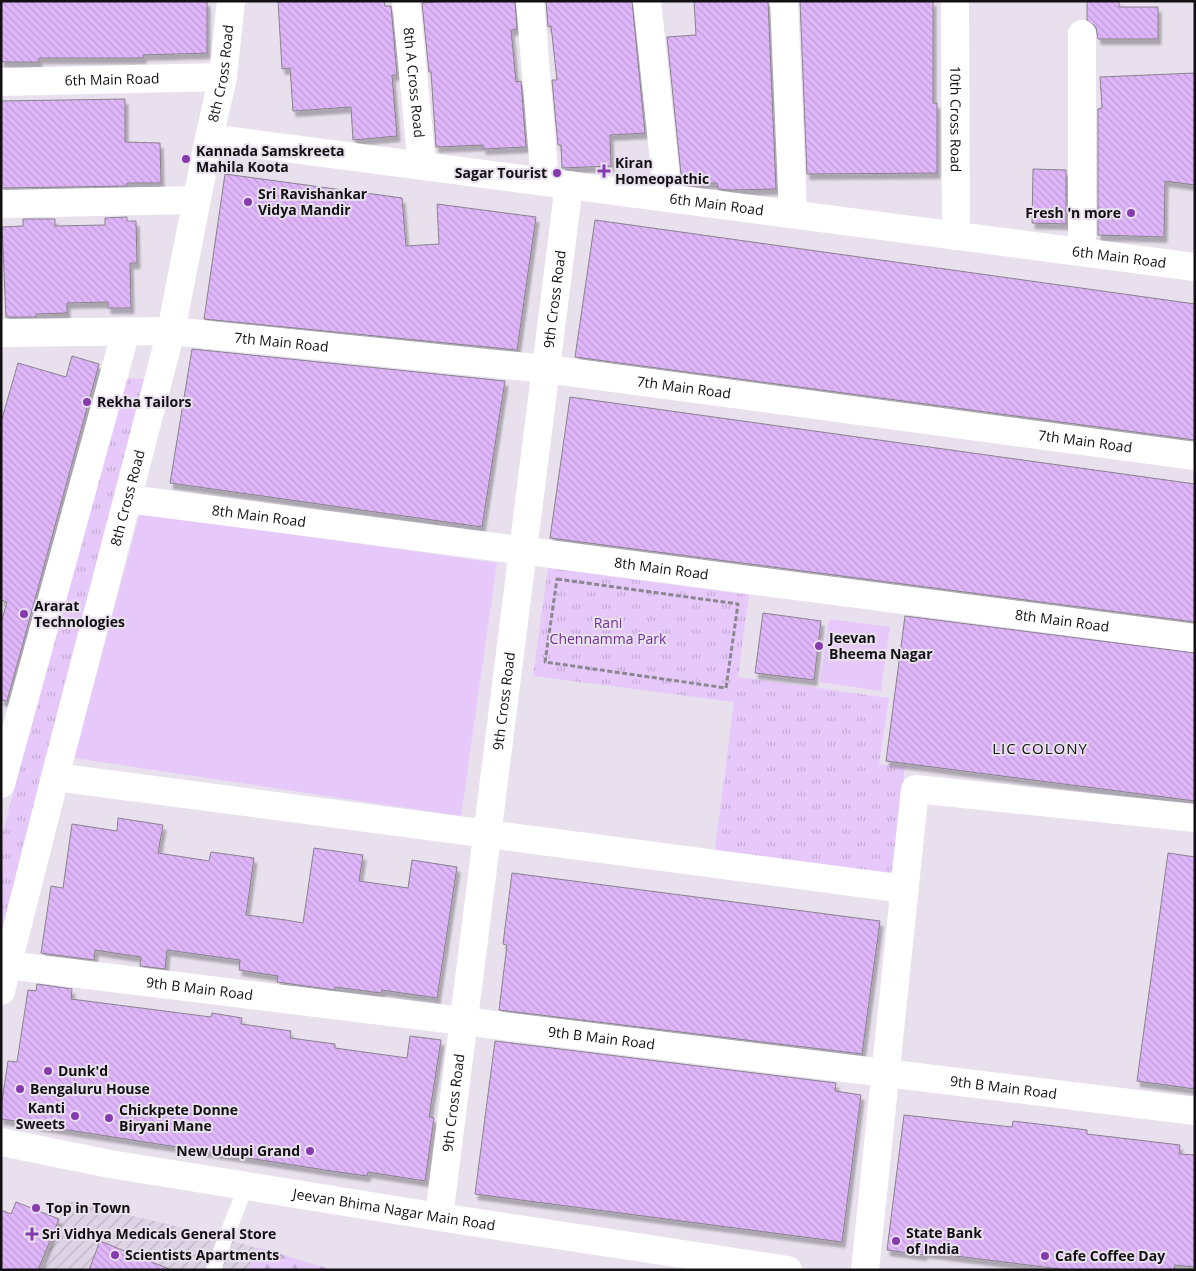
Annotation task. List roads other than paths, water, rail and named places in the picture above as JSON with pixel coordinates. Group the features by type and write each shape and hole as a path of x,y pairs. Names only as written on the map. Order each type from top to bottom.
{"street":[{"name":"8th Cross Road","path":"4,978 54,777 171,331 196,200 223,76 231,1"},
{"name":"8th A Cross Road","path":"406,1 422,166"},
{"path":"530,1 557,184"},
{"path":"647,1 668,198"},
{"path":"784,1 794,214"},
{"name":"10th Cross Road","path":"955,1 956,236"},
{"path":"1082,34 1082,252"},
{"name":"6th Main Road","path":"1,82 223,76"},
{"name":"6th Main Road","path":"209,138 1195,267"},
{"name":"9th Cross Road","path":"439,1217 546,370 557,184"},
{"path":"1,204 196,200"},
{"path":"1,784 126,331"},
{"path":"1,333 171,331"},
{"name":"7th Main Road","path":"171,331 546,370 1195,456"},
{"name":"8th Main Road","path":"128,499 1195,638"},
{"path":"54,777 904,889"},
{"path":"865,1270 915,789 1195,818"},
{"path":"1,897 18,922"},
{"name":"9th B Main Road","path":"4,978 464,1021 1195,1111"},
{"name":"Jeevan Bhima Nagar Main Road","path":"1,1142 110,1164 439,1217 788,1270"}],"lane":[{"path":"213,1270 246,1186"}],"place":[{"name":"Kannada Samskreeta Mahila Koota","path":"186,159"},
{"name":"Kiran Homeopathic","path":"604,171"},
{"name":"Sagar Tourist","path":"557,173"},
{"name":"Sri Ravishankar Vidya Mandir","path":"248,202"},
{"name":"Fresh 'n more","path":"1131,213"},
{"name":"Rekha Tailors","path":"87,402"},
{"name":"Ararat Technologies","path":"24,614"},
{"name":"Jeevan Bheema Nagar","path":"819,646"},
{"name":"Dunk'd","path":"48,1071"},
{"name":"Bengaluru House","path":"20,1089"},
{"name":"Kanti Sweets","path":"75,1116"},
{"name":"Chickpete Donne Biryani Mane","path":"109,1118"},
{"name":"New Udupi Grand","path":"310,1151"},
{"name":"Top in Town","path":"36,1208"},
{"name":"Sri Vidhya Medicals General Store","path":"32,1234"},
{"name":"State Bank of India","path":"896,1241"},
{"name":"Scientists Apartments","path":"115,1255"},
{"name":"Cafe Coffee Day","path":"1045,1256"}],"district":[{"name":"LIC COLONY","path":"1040,749"}],"park label":[{"name":"Rani Chennamma Park","path":"608,632"}]}
